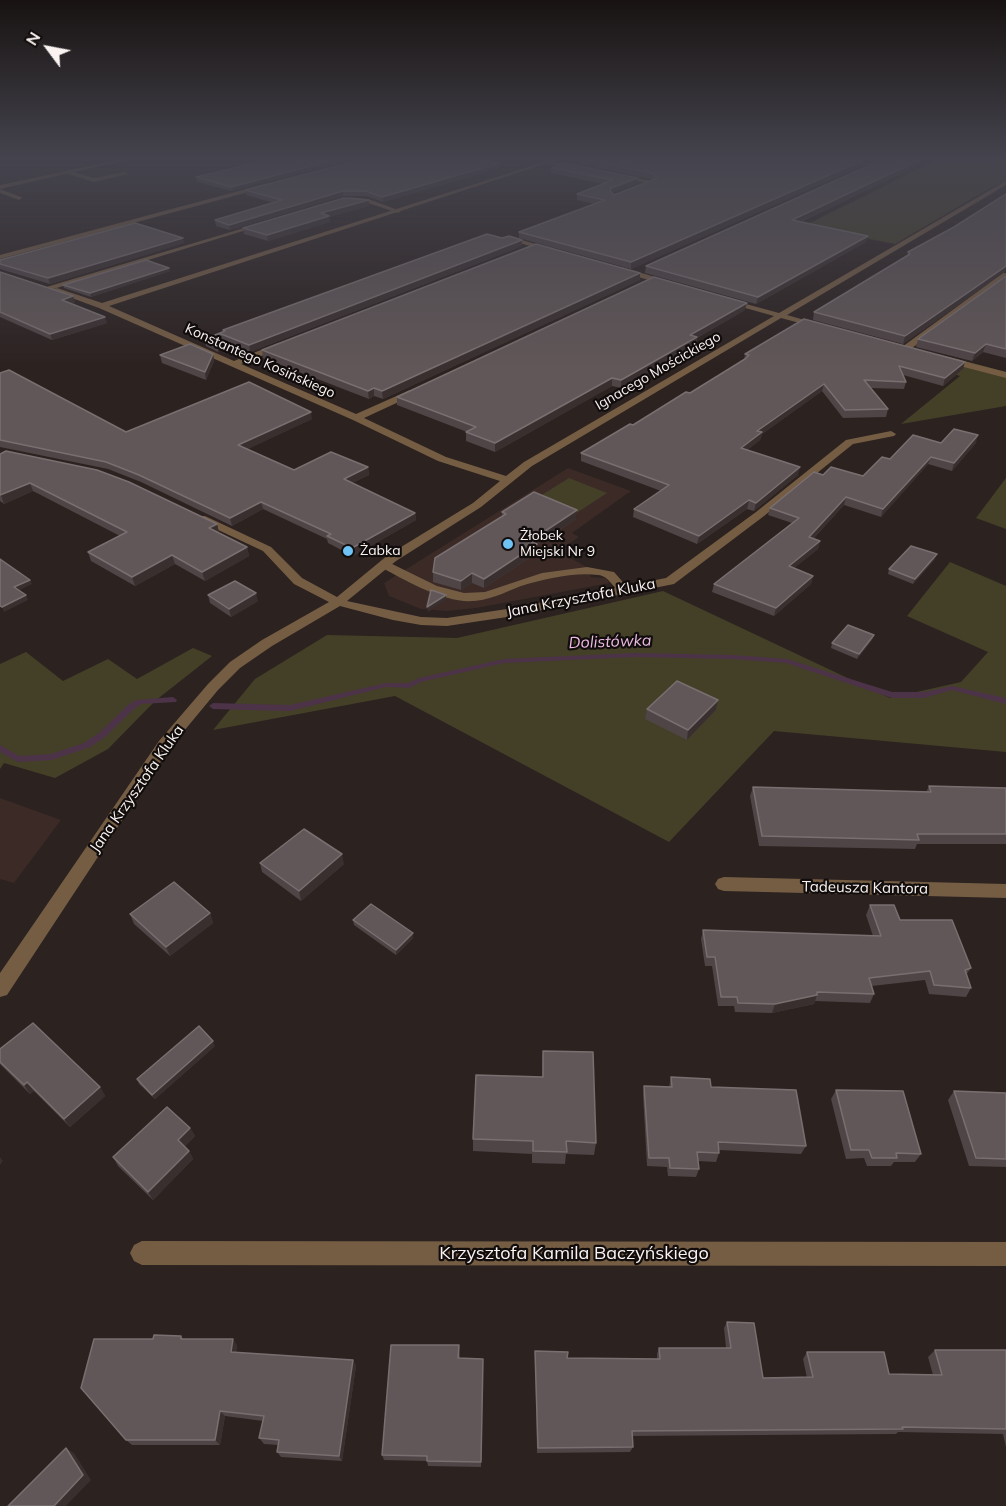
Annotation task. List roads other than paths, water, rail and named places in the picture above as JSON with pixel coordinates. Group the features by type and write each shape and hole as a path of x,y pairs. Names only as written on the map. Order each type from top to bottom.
{"street":[{"path":"0,257 100,230"},
{"name":"Konstantego Kosińskiego","path":"239,230 43,286 102,306 356,418 442,459 507,480"},
{"path":"102,306 338,230"},
{"name":"Ignacego Mościckiego","path":"338,602 384,564 482,502 528,464 926,230"},
{"path":"511,238 558,252"},
{"path":"518,253 536,246"},
{"path":"633,273 649,266"},
{"path":"612,267 674,285"},
{"path":"905,349 1006,274"},
{"path":"636,288 653,279"},
{"path":"716,297 825,328"},
{"path":"234,364 287,343"},
{"path":"894,346 916,352"},
{"path":"939,357 1006,375"},
{"path":"356,418 419,389"},
{"name":"Jana Krzysztofa Kluka","path":"186,511 267,549 298,581 338,602 393,616 421,621 447,622 507,613 670,581 760,514 850,442 891,434"},
{"path":"384,564 444,592 464,597 484,596 525,581 587,571 603,572 615,578 623,590"},
{"name":"Jana Krzysztofa Kluka","path":"0,989 164,745 213,687 235,665 251,654 338,602"},
{"name":"Tadeusza Kantora","path":"724,884 1006,891"},
{"name":"Krzysztofa Kamila Baczyńskiego","path":"142,1253 1006,1254"}],"waterway":[{"name":"Dolistówka","path":"213,706 290,708 386,685 409,686 419,680 504,661 635,655 733,657 787,661 892,695 924,695 952,688 1006,701"},
{"name":"Dolistówka","path":"0,748 18,759 52,757 87,745 102,735 132,706 140,702 173,700"}],"place":[{"name":"Żłobek Miejski Nr 9","path":"508,544"},
{"name":"Żabka","path":"348,551"}]}
